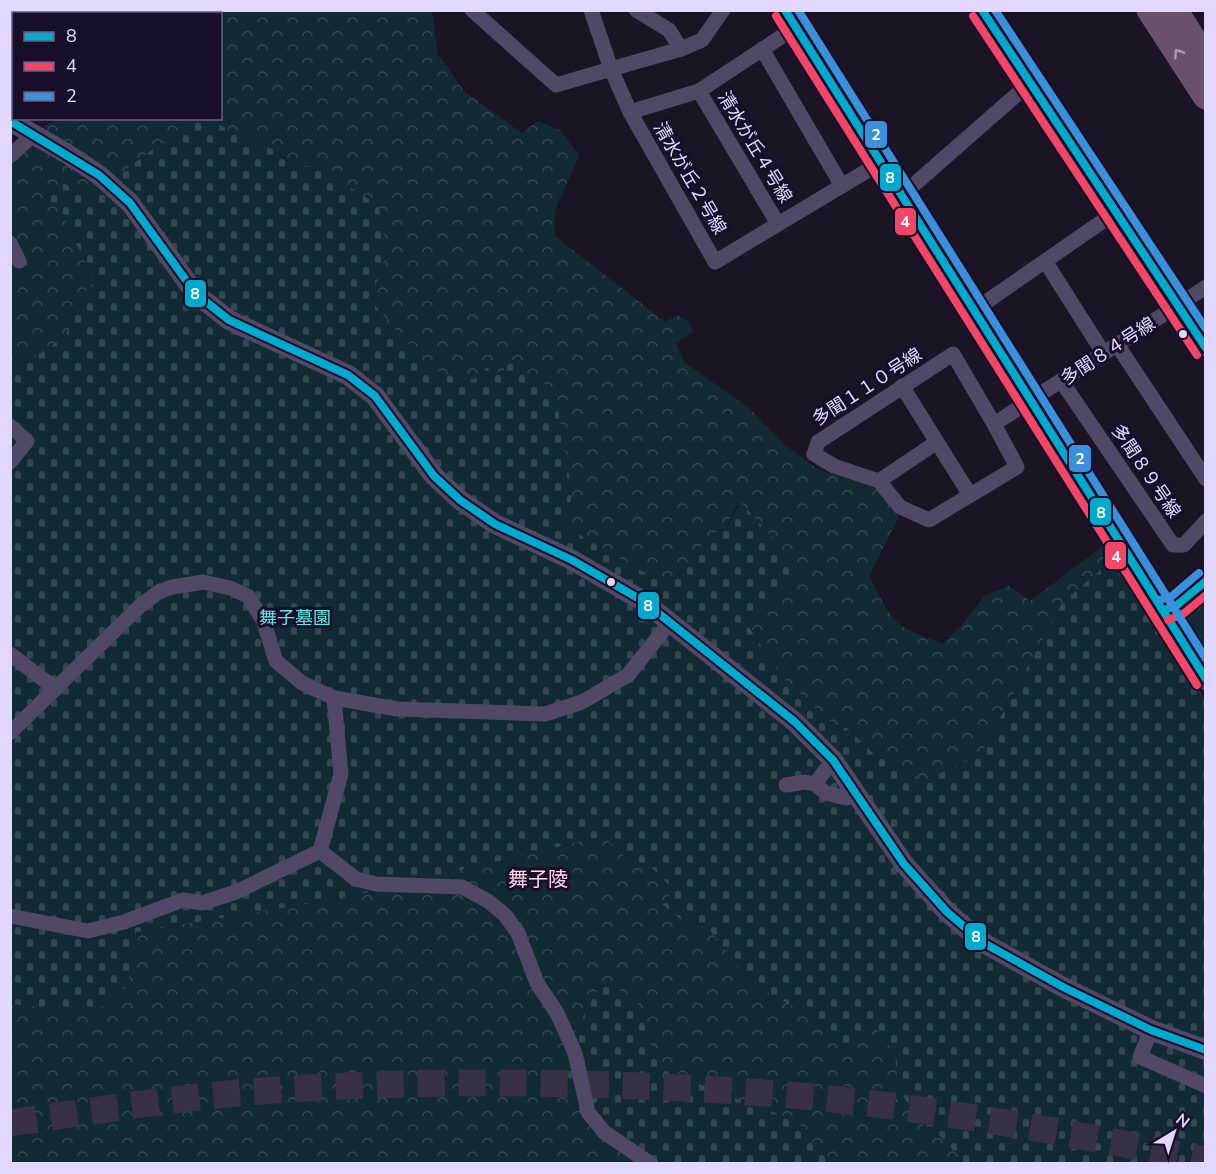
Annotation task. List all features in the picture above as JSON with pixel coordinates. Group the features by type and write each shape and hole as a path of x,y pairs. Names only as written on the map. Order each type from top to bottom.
{"highway":[{"path":"1150,10 1206,96"},
{"path":"1174,10 1206,60"}],"street":[{"path":"472,10 556,86 681,49 702,40 723,10"},
{"name":"清水が丘２号線","path":"591,10 611,69 630,112 715,262 880,163"},
{"path":"636,10 669,30 681,49"},
{"path":"785,10 1206,680"},
{"path":"982,10 1206,349"},
{"path":"630,112 699,91 796,27"},
{"path":"762,49 842,186"},
{"path":"901,196 1031,82"},
{"name":"清水が丘４号線","path":"699,91 778,224"},
{"path":"10,121 99,175 130,203 196,294 229,320 348,375 375,396 434,476 460,500 495,524 572,560 643,601 795,722 833,760 860,795 904,864 946,912 982,942 1063,987 1151,1030 1206,1050"},
{"path":"10,156 33,135"},
{"path":"973,311 1116,212"},
{"path":"10,243 19,261"},
{"path":"1046,261 1206,479"},
{"name":"多聞８４号線","path":"1030,402 1206,287"},
{"name":"多聞１１０号線","path":"879,481 834,466 814,454 818,442 954,354 994,424"},
{"name":"多聞８９号線","path":"1062,382 1173,545 1184,545 1206,521"},
{"path":"902,386 970,495"},
{"path":"937,441 879,481 900,507 928,520 1017,467 994,424 1030,402"},
{"path":"10,426 27,441 10,462"},
{"path":"10,733 141,605 160,591 203,582 230,588 248,596 263,620 276,661 302,683 334,698 397,709 545,714 582,702 628,675 671,621"},
{"path":"1164,610 1204,587"},
{"path":"10,654 56,688"},
{"path":"10,916 88,932 183,900 202,903 236,892 320,851 341,774 334,698"},
{"path":"815,784 833,760"},
{"path":"786,785 805,782 815,784 826,793 836,796 846,798 860,795"},
{"path":"320,851 356,879 376,884 462,887 489,901 505,915 518,933 537,983 557,1013 574,1053 588,1112 604,1132 651,1164"},
{"path":"1151,1030 1140,1057 1206,1086"}],"green space":[{"path":"11,10 432,11 438,54 465,92 522,133 538,121 560,130 579,155 555,211 555,236 665,322 677,315 689,322 693,331 676,343 684,362 748,407 785,445 819,470 875,486 899,517 869,576 896,621 913,632 943,643 962,625 985,595 1009,586 1030,601 1107,543 1179,655 1067,675 981,754 924,781 874,754 846,727 840,731 781,677 744,620 760,605 740,502 725,531 695,556 678,577 652,577 566,527 572,493 501,373 466,381 431,369 416,395 302,166 292,166 282,155 252,141 211,246 58,144 44,127 55,120 222,120 222,12 12,12 11,23"},
{"name":"舞子墓園","path":"208,120 274,150 292,166 316,166 378,205 384,232 384,263 368,298 431,369 466,381 481,376 486,368 501,373 510,363 555,391 572,493 566,527 652,577 678,577 711,533 725,531 740,502 801,569 744,620 782,677 840,731 846,727 874,754 924,781 981,754 1062,603 1116,557 1205,699 1205,1163 965,1163 940,1136 925,1128 898,1089 895,1053 875,1027 848,1052 813,1017 752,984 705,924 695,931 662,904 674,890 647,863 633,865 603,836 347,897 136,932 128,986 94,1013 11,1004 11,372 65,337 86,291 95,282 63,216 48,197 61,181 85,198 187,125"},
{"path":"34,140 106,187 647,863 674,890 663,904 889,1013 962,1134 967,1163 11,1164 10,162"},
{"path":"1201,595 1205,601 1205,663 1186,621 1186,610"},
{"path":"602,980 637,1000 655,1056 688,1080 797,1121 829,1163 635,1163 583,1121 562,1058"}],"tunnel":[{"path":"10,1123 181,1099 298,1088 540,1083 721,1090 843,1100 965,1116 1206,1160"}],"transit line":[{"name":"8","path":"785,10 1206,679"},
{"name":"2","path":"798,10 1206,659"},
{"name":"8","path":"982,10 1206,348"},
{"name":"2","path":"995,10 1206,329"},
{"name":"4","path":"776,16 1197,685"},
{"name":"4","path":"973,16 1197,355"},
{"name":"8","path":"10,121 99,175 130,203 196,294 229,320 348,375 375,396 434,476 460,500 495,524 572,560 643,601 795,722 833,760 904,864 947,912 982,942 1063,987 1151,1030 1206,1050"},
{"name":"2","path":"1160,600 1172,596 1199,573"},
{"name":"8","path":"1164,610 1177,605 1206,581"},
{"name":"4","path":"1168,620 1183,614 1206,595"}],"district":[{"name":"舞子陵","path":"538,879"}]}
